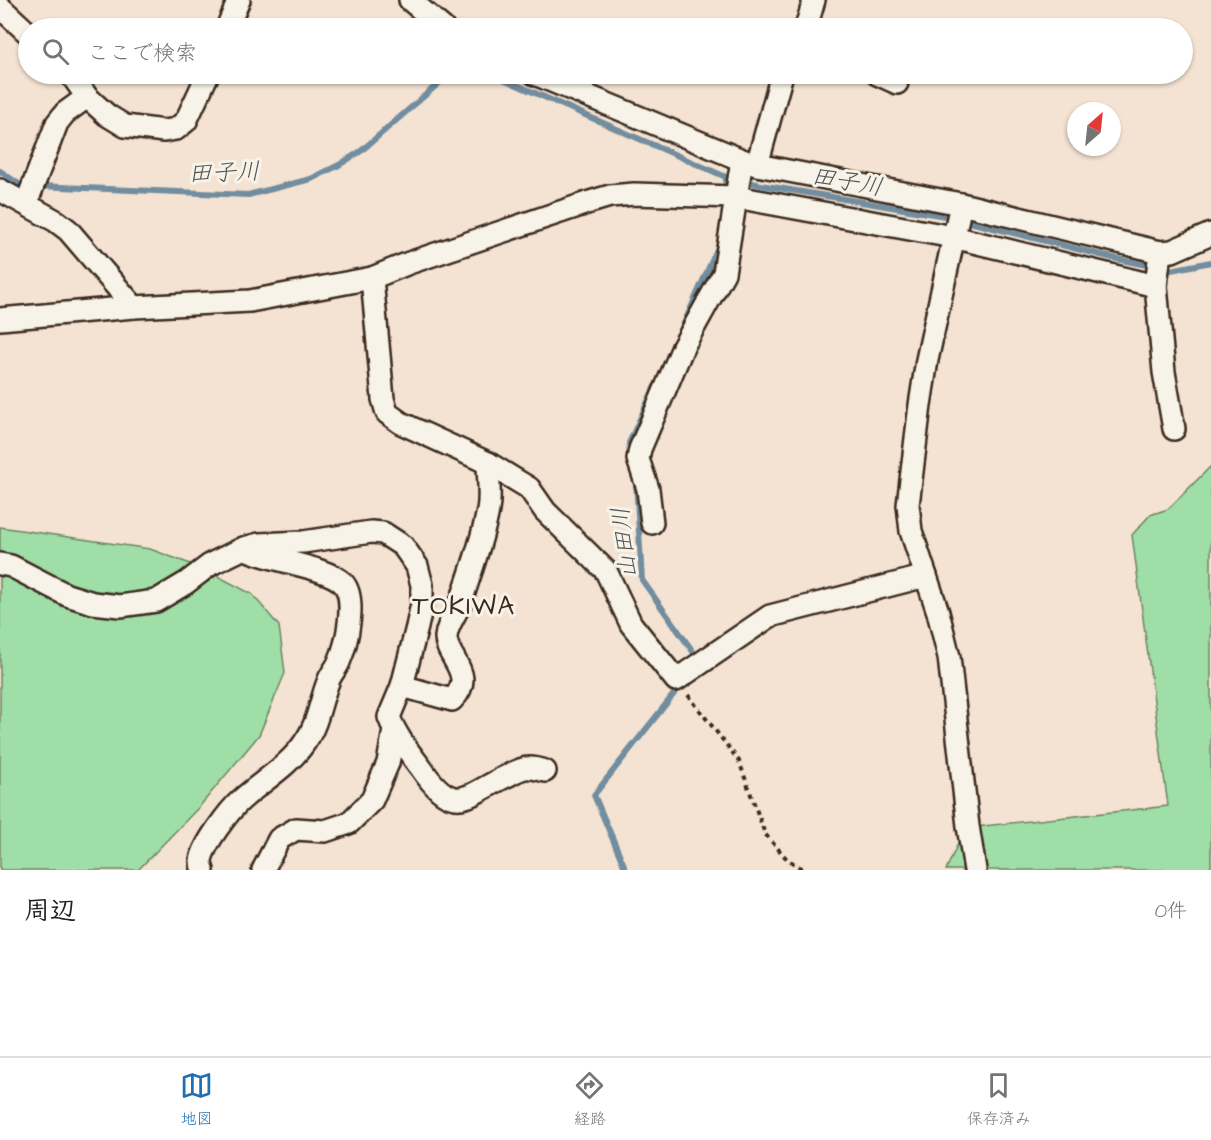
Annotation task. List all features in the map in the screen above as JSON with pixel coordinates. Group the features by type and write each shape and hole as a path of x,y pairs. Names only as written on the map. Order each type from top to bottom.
{"street":[{"path":"230,18 238,0"},
{"path":"410,0 431,18"},
{"path":"809,18 814,0"},
{"path":"0,7 18,24"},
{"path":"78,84 107,115 124,126 164,131 176,129 186,121 203,84"},
{"path":"559,84 747,164 1158,270"},
{"path":"652,523 648,489 638,459 640,449 683,347 724,273 737,193 778,84"},
{"path":"27,202 57,123 65,113 87,96"},
{"path":"0,190 27,202 68,230 134,307"},
{"path":"0,319 134,307 250,301 372,278 409,262 610,196 634,194 737,193 957,220 1158,270"},
{"path":"957,220 920,405 908,505 910,531 938,612 949,657 975,870"},
{"path":"1174,429 1164,372 1158,270 1172,251 1211,234"},
{"path":"372,278 383,399 387,413 401,423 488,463 529,488 545,512 606,571 631,624 676,680 770,616 926,576"},
{"path":"402,686 452,700 462,686 457,662 446,641 447,630 460,606 488,508 488,463"},
{"path":"0,564 10,566 67,595 93,603 120,606 156,601 186,583 211,564 244,548 259,544 303,542 371,532 383,533 393,537 403,546 417,566 422,585 422,604 402,686 389,717 394,730 431,782 446,795 461,799 472,796 520,770 530,768 545,771"},
{"path":"203,870 201,862 207,846 234,808 266,781 305,742 316,724 328,679 339,661 349,618 351,602 348,590 341,581 317,571 255,554 244,548"},
{"path":"263,870 279,839 296,829 325,831 350,823 372,800 388,763 394,730"}],"path":[{"path":"676,680 739,761 765,834 787,859 804,870"}],"green space":[{"path":"1211,466 1211,870 946,870 965,828 1168,806 1132,535 1150,515 1168,509"},
{"path":"0,527 150,549 204,569 252,594 279,626 285,673 259,735 200,806 138,870 0,870"}],"waterway":[{"name":"田子川","path":"38,186 248,195 311,179 361,151 438,84"},
{"name":"田子川","path":"515,84 726,177 945,216 1117,259 1171,270 1211,262"},
{"name":"田子川","path":"0,171 20,185 28,185"},
{"name":"山田川","path":"726,177 726,186"},
{"name":"山田川","path":"682,328 718,247"},
{"name":"山田川","path":"631,454 629,443 655,386"},
{"name":"山田川","path":"636,482 642,580 699,660"},
{"name":"山田川","path":"626,870 594,795 681,685"}],"district":[{"name":"TOKIWA","path":"464,605"}]}
